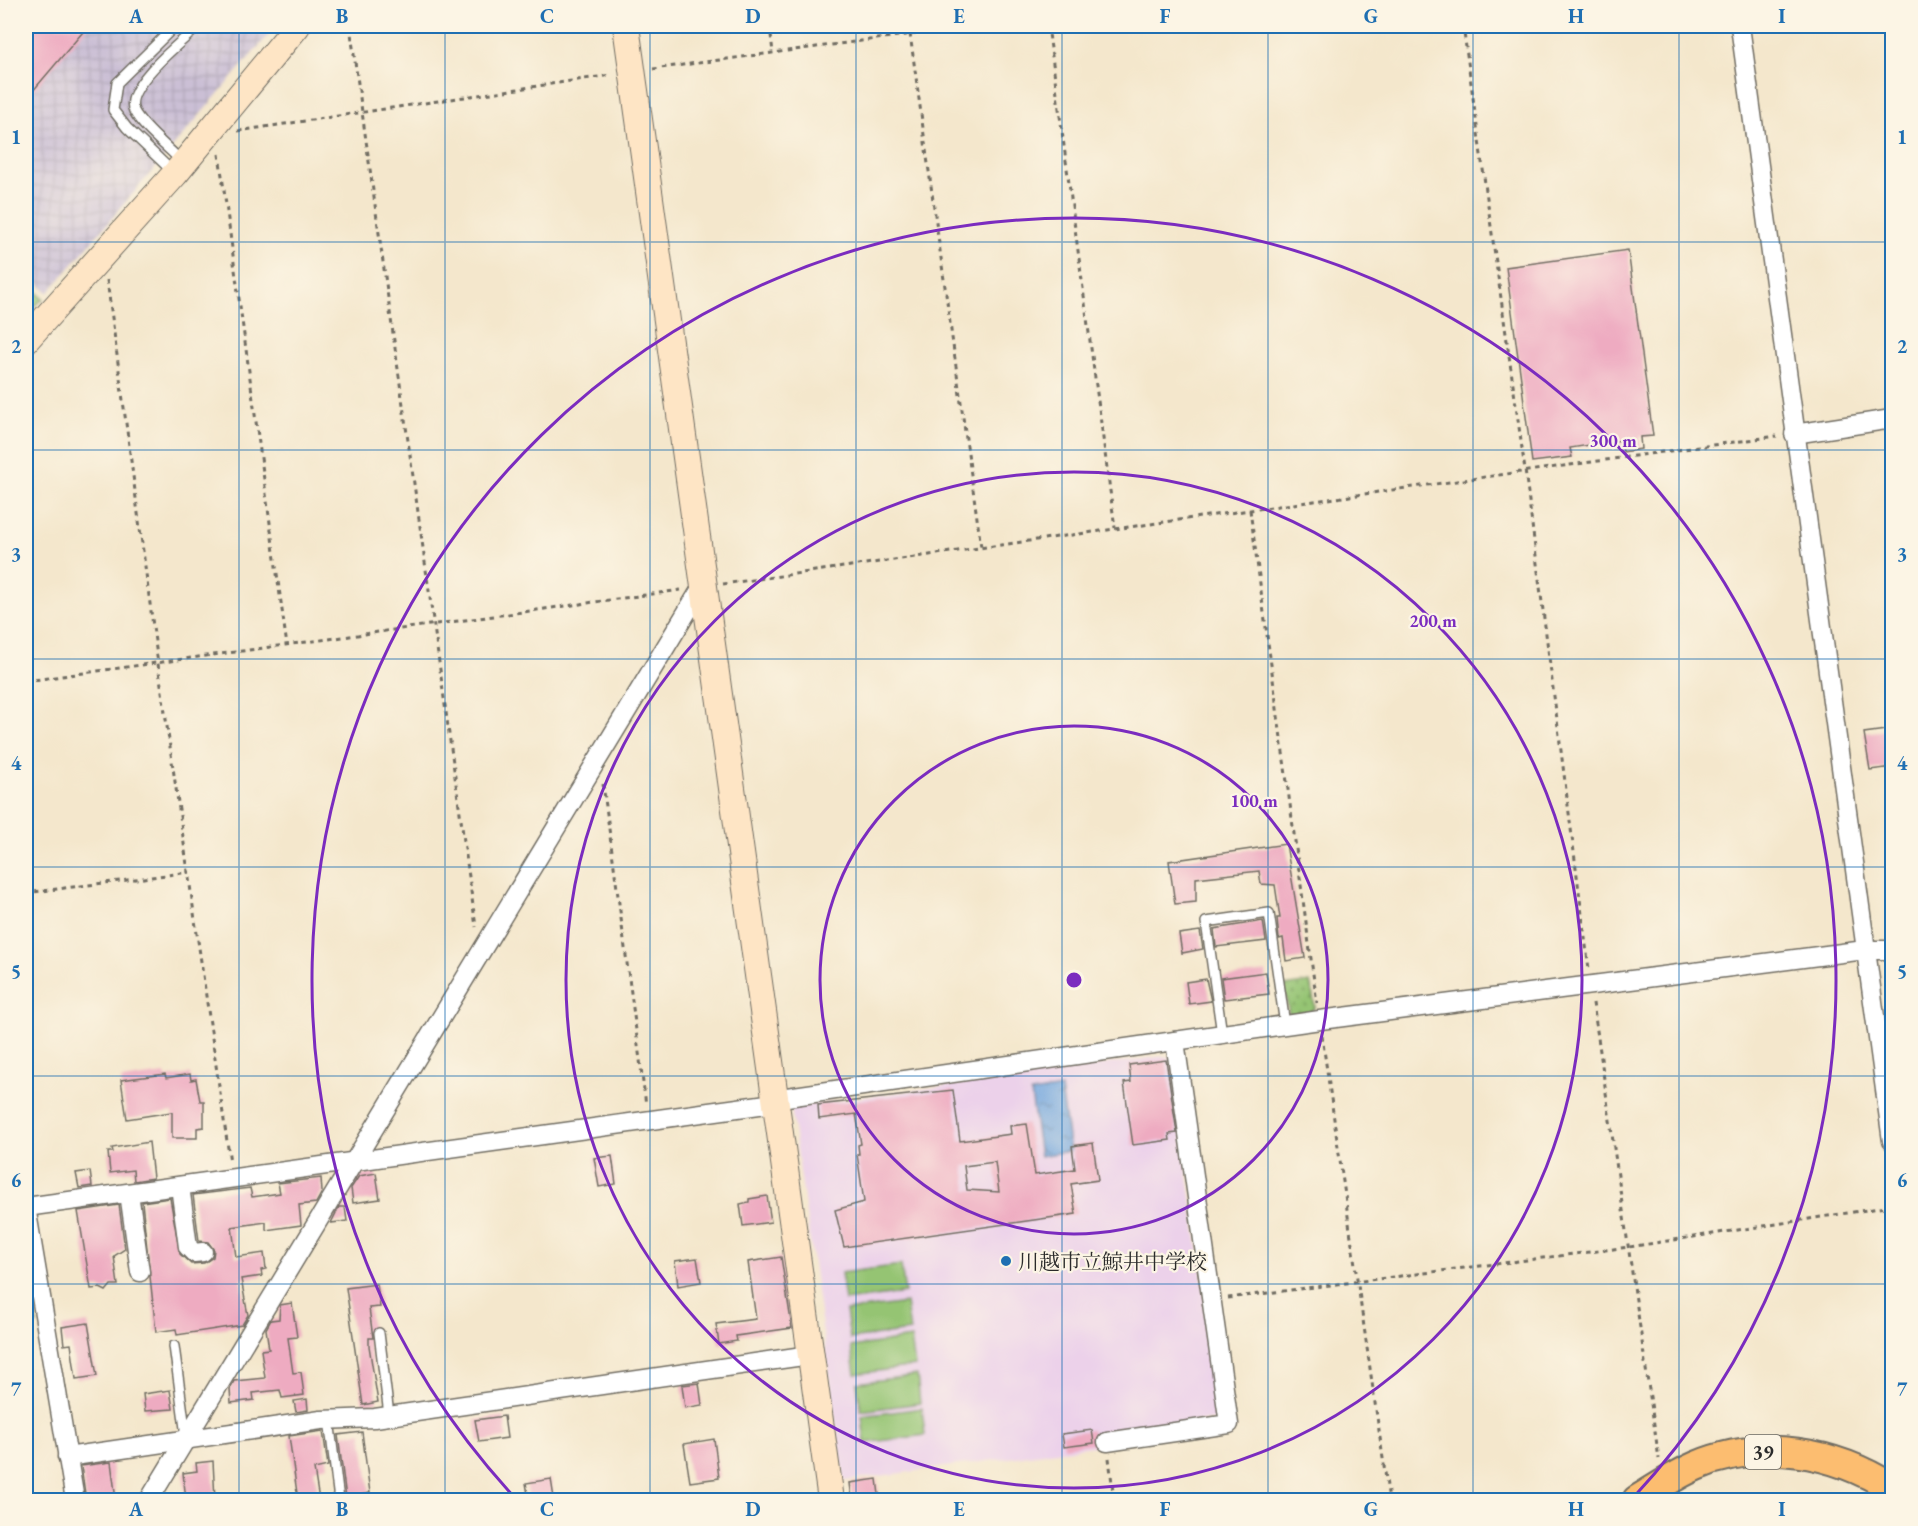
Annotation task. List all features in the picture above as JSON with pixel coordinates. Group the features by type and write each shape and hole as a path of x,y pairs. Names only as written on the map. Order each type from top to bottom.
{"main road":[{"name":"39","path":"1637,1500 1673,1477 1698,1465 1743,1454 1779,1450 1824,1455 1845,1462 1893,1488"}],"street":[{"path":"26,340 180,169 297,26"},
{"path":"626,26 702,587 831,1500"},
{"path":"1740,26 1864,950 1893,1141"},
{"path":"1794,434 1893,419"},
{"path":"149,1500 702,587"},
{"path":"75,1500 26,1207 649,1120 1320,1020 1864,950 1893,950"},
{"path":"1107,1442 1229,1424 1175,1041"},
{"path":"180,1186 188,1247 194,1253 203,1252"},
{"path":"129,1193 140,1272"},
{"path":"67,1457 328,1419 389,1415 810,1354"}],"lane":[{"path":"175,26 117,83 113,110 127,128 180,169"},
{"path":"180,169 133,110 132,102 134,93 150,72 199,26"},
{"path":"1222,1034 1206,922 1269,913 1285,1025"},
{"path":"378,1333 389,1415"},
{"path":"174,1346 186,1438"},
{"path":"328,1419 339,1500"}],"path":[{"path":"350,26 364,112 480,952"},
{"path":"770,26 773,53"},
{"path":"207,136 633,71 973,26"},
{"path":"1048,26 1115,528"},
{"path":"1463,26 1525,470 1591,986 1659,1459"},
{"path":"910,34 981,548"},
{"path":"207,136 218,148 288,646"},
{"path":"94,265 106,276 158,664 233,1179"},
{"path":"26,681 1794,434"},
{"path":"1250,509 1389,1500"},
{"path":"599,756 649,1120"},
{"path":"26,893 190,872"},
{"path":"1211,1300 1629,1247 1893,1206"},
{"path":"1107,1442 1114,1500"}],"shaded area":[{"path":"26,26 276,26 48,293 26,270"},
{"name":"川越市立鯨井中学校","path":"1165,1056 1172,1060 1221,1414 1218,1419 1099,1434 1100,1445 844,1481 791,1107"}],"green space":[{"path":"26,280 43,299 26,314"},
{"path":"1310,982 1315,1007 1307,1017 1290,1020 1284,986"},
{"path":"26,1241 37,1324 26,1329"},
{"path":"901,1265 905,1293 845,1301 841,1273"},
{"path":"906,1303 910,1331 850,1339 846,1311"},
{"path":"911,1338 915,1366 855,1374 851,1347"},
{"path":"917,1375 920,1403 861,1411 857,1383"},
{"path":"922,1408 925,1435 865,1443 862,1416"}],"water":[{"path":"1061,1088 1070,1151 1040,1156 1031,1093"}],"building":[{"path":"26,26 88,26 26,99"},
{"path":"1628,250 1653,436 1640,437 1641,449 1623,452 1621,440 1570,448 1572,457 1532,462 1506,267"},
{"path":"1893,729 1893,767 1870,770 1864,733"},
{"path":"1286,844 1305,958 1286,961 1283,938 1279,939 1277,918 1280,918 1275,885 1261,884 1259,871 1196,878 1196,902 1175,904 1169,861"},
{"path":"1263,921 1266,941 1216,947 1214,929"},
{"path":"1200,931 1203,949 1182,953 1179,934"},
{"path":"1266,972 1269,994 1224,999 1221,978"},
{"path":"1206,979 1211,1001 1189,1004 1186,982"},
{"path":"1166,1060 1177,1133 1169,1134 1170,1140 1133,1145 1124,1083 1131,1082 1129,1065"},
{"path":"165,1074 166,1078 190,1074 191,1080 196,1079 200,1101 204,1101 204,1127 197,1128 197,1138 172,1138 172,1112 127,1119 121,1080"},
{"path":"953,1090 960,1141 1011,1134 1010,1126 1027,1124 1035,1175 1075,1169 1072,1146 1093,1143 1098,1180 1071,1184 1076,1214 844,1247 835,1210 864,1202 857,1154 859,1154 858,1145 861,1144 856,1114 819,1119 818,1105","holes":["995,1162 999,1192 967,1190 964,1166"]},
{"path":"149,1142 153,1178 134,1181 133,1170 110,1173 108,1152 113,1152 112,1148"},
{"path":"612,1156 616,1184 599,1187 594,1158"},
{"path":"90,1171 92,1186 79,1188 76,1173"},
{"path":"376,1173 380,1199 353,1203 351,1188 359,1176"},
{"path":"321,1178 322,1192 316,1203 299,1205 301,1225 266,1230 266,1222 232,1227 236,1257 264,1253 266,1269 261,1270 262,1276 241,1279 248,1315 242,1325 177,1335 176,1329 156,1332 142,1202 170,1198 180,1254 191,1264 204,1263 213,1257 214,1250 208,1242 199,1241 193,1195 250,1188 252,1197 280,1193 278,1183"},
{"path":"767,1196 771,1222 743,1226 740,1204 749,1202 749,1199"},
{"path":"119,1205 125,1249 114,1256 118,1285 111,1285 106,1291 100,1288 91,1289 78,1211"},
{"path":"339,1207 345,1207 347,1221 331,1223"},
{"path":"781,1257 792,1328 736,1336 737,1341 719,1344 716,1324 756,1319 748,1262"},
{"path":"697,1258 701,1282 678,1286 675,1261"},
{"path":"377,1284 380,1307 369,1308 373,1338 369,1338 369,1346 378,1402 363,1405 346,1288"},
{"path":"292,1303 297,1337 288,1338 293,1373 301,1372 304,1395 282,1398 280,1390 253,1393 254,1400 231,1403 230,1389 234,1381 265,1378 261,1350 269,1349 266,1329 271,1320 279,1319 280,1305"},
{"path":"88,1323 97,1376 76,1379 71,1344 64,1345 62,1327"},
{"path":"699,1383 702,1405 685,1408 682,1385"},
{"path":"170,1390 173,1409 145,1411 143,1394"},
{"path":"307,1399 308,1410 296,1412 294,1401"},
{"path":"504,1416 507,1438 479,1442 475,1420"},
{"path":"1092,1430 1094,1443 1064,1447 1062,1434"},
{"path":"323,1431 328,1466 314,1469 319,1500 298,1500 289,1436"},
{"path":"362,1432 370,1493 346,1498 338,1435"},
{"path":"714,1439 719,1478 690,1482 684,1444"},
{"path":"213,1461 215,1500 186,1500 183,1473 197,1471 196,1463"},
{"path":"111,1462 116,1500 86,1500 81,1466"},
{"path":"551,1479 554,1498 529,1500 526,1483"},
{"path":"877,1479 879,1495 852,1499 850,1483"}],"place":[{"name":"川越市立鯨井中学校","path":"1006,1261"}]}
